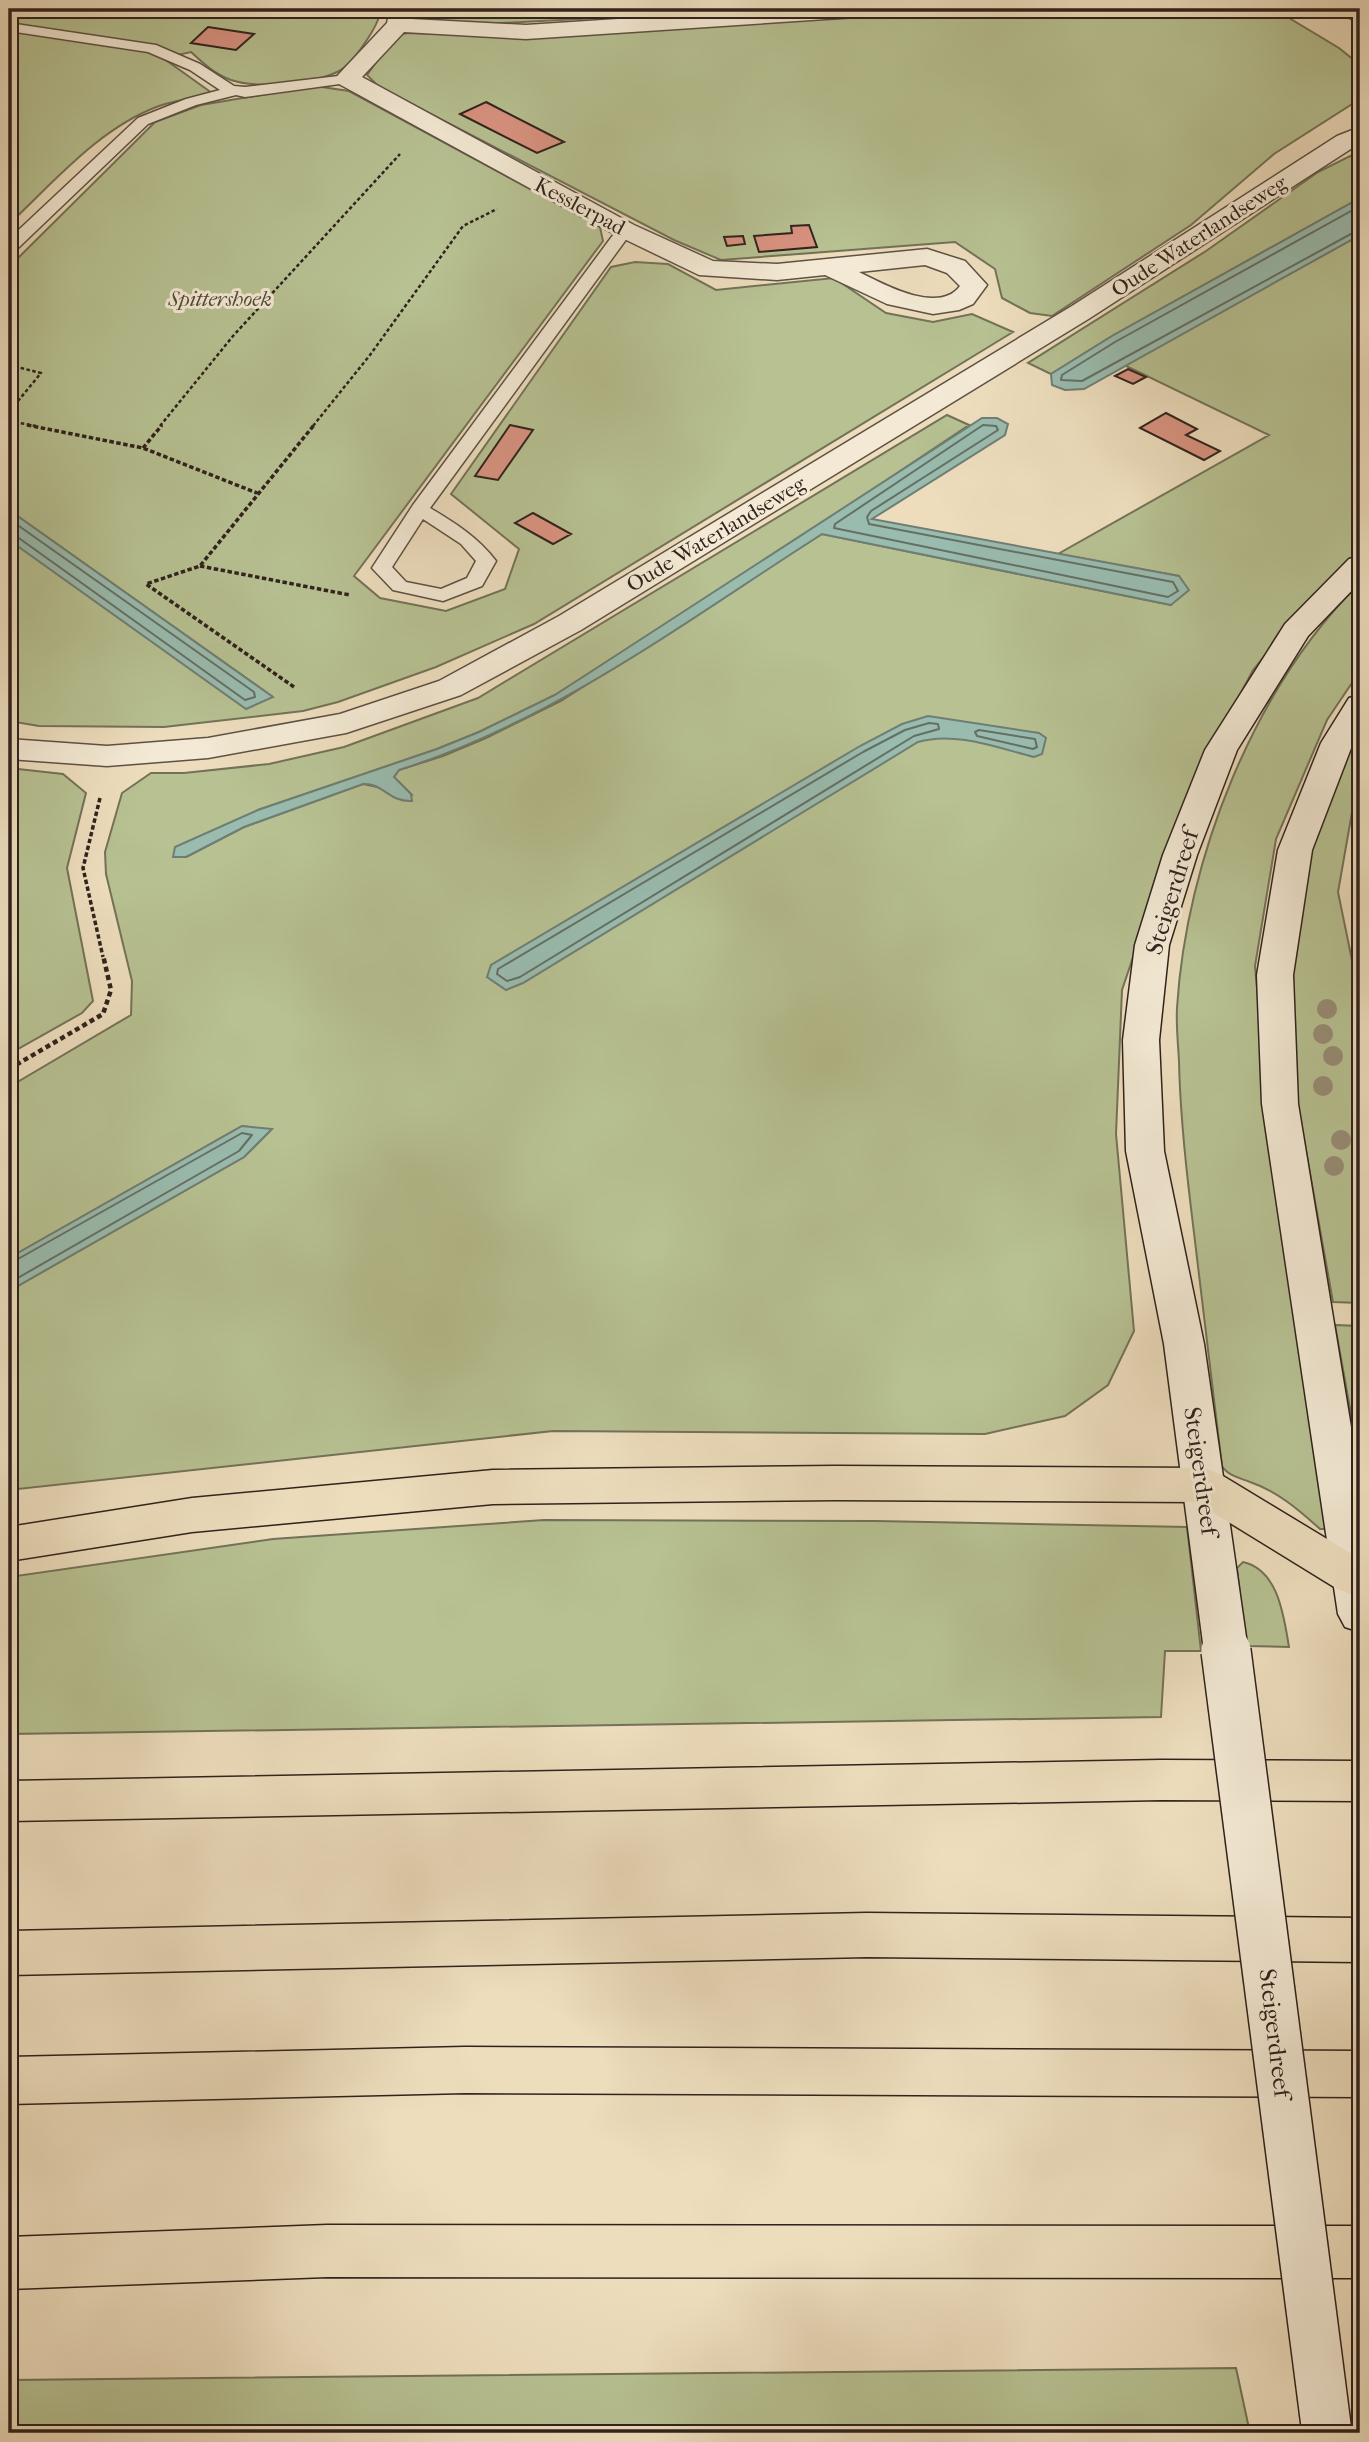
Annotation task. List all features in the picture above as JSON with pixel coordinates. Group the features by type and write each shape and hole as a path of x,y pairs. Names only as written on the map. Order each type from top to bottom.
{"highway":[{"path":"9,1544 192,1515 494,1487 836,1483 1203,1485 1357,1595"},
{"path":"9,1801 1161,1780 1360,1781"},
{"path":"9,1954 867,1935 1360,1940"},
{"path":"9,2081 465,2070 1360,2074"},
{"path":"9,2263 327,2251 1360,2252"}],"street":[{"path":"347,79 400,17 526,32 872,9"},
{"path":"1348,9 1360,15"},
{"name":"Kesslerpad","path":"347,79 541,186 708,269 777,272 831,267"},
{"name":"Oude Waterlandseweg","path":"9,749 107,756 208,748 346,723 450,688 570,623 1081,312 1360,134"},
{"name":"Steigerdreef","path":"1327,2433 1184,1344 1145,1151 1141,1040 1153,945 1180,855 1221,750 1297,631 1360,565"},
{"path":"1357,1595 1280,1104 1275,975 1295,850 1337,743 1360,705"}],"lane":[{"path":"9,27 151,48 195,66 235,91"},
{"path":"9,248 143,121 178,106 235,91 347,79"},
{"path":"420,509 468,540 486,561 475,582 443,595 400,586 382,568 420,509 625,230"}],"path":[{"path":"143,448 233,336 402,152 440,132"},
{"path":"200,566 370,355 463,226 541,186"},
{"path":"9,365 41,373 9,412"},
{"path":"9,421 143,448 257,494"},
{"path":"346,723 146,584 200,566 351,595 382,568"},
{"path":"9,1069 103,1014 111,990 83,868 106,775 107,756"},
{"path":"1360,839 1356,869 1357,902 1360,909"}],"green space":[{"path":"9,9 381,9 371,34 352,60 339,71 316,79 271,85 242,83 220,75 191,52 163,58 212,93 159,106 117,128 78,158 9,224"},
{"path":"414,9 770,9 483,24 422,20"},
{"path":"974,9 1274,9 1339,48 1360,65 1360,99 1274,154 1191,225 1052,316 1030,313 1002,298 995,269 955,242 721,260 674,240 398,97 377,85 367,75 395,36 407,33 520,36"},
{"name":"Spittershoek","path":"315,86 349,91 600,227 603,241 354,576 380,598 446,611 505,589 519,549 451,494 611,267 635,262 668,264 716,290 834,278 886,313 933,322 972,314 1013,332 534,624 436,667 338,702 303,711 164,727 39,726 9,721 9,539 273,697 9,510 9,267 155,122 201,105"},
{"path":"1360,151 1360,198 1112,336 1051,374 1028,363 1206,251 1318,172"},
{"path":"1360,235 1360,552 1321,588 1253,670 1190,789 1122,990 1116,1134 1134,1331 1108,1385 1065,1416 985,1434 553,1431 9,1490 9,1291 244,1157 271,1130 242,1126 9,1258 9,1087 131,1015 132,981 106,874 105,852 122,793 151,773 184,773 269,764 344,747 478,698 947,415 969,425 812,530 555,695 437,749 258,810 186,857 244,827 363,784 411,794 394,777 399,770 486,738 561,701 822,534 1171,605 1179,576 1058,554 1269,435 1124,365"},
{"path":"1360,583 1360,671 1327,720 1276,839 1255,966 1274,1177 1326,1529 1320,1529 1278,1496 1231,1474 1222,1466 1185,1153 1177,1008 1183,952 1194,894 1232,779 1258,724 1288,672 1322,625"},
{"path":"1360,725 1360,781 1338,892 1360,999 1360,1303 1333,1302 1298,1106 1290,964 1303,874 1350,742"},
{"path":"9,768 63,774 86,793 67,868 93,1001 82,1013 9,1054"},
{"path":"1335,1325 1360,1326 1360,1464"},
{"path":"544,1520 876,1521 1187,1527 1201,1651 1165,1651 1161,1717 9,1734 9,1577 273,1539"},
{"path":"1243,1562 1255,1567 1272,1585 1282,1609 1289,1647 1246,1646 1237,1568"},
{"path":"1236,2368 1250,2433 9,2433 9,2380"}],"water":[{"path":"1360,198 1360,235 1084,389 1065,390 1052,385 1051,374 1112,336"},
{"path":"982,418 997,418 1008,424 1005,435 872,519 1179,576 1189,590 1171,605 822,534 669,634 565,697 511,725 399,770 394,777 411,794 412,801 397,799 376,786 363,784 244,827 186,857 173,857 175,847 258,810 437,749 555,695"},
{"path":"9,510 273,697 246,709 9,540"},
{"path":"928,716 1039,733 1046,738 1042,754 1034,757 991,745 947,738 918,742 523,983 506,990 487,977 491,965 860,746 902,724"},
{"path":"242,1126 272,1129 244,1157 9,1291 9,1258"}],"building":[{"path":"208,27 254,34 236,50 191,43"},
{"path":"486,102 564,142 537,153 460,114"},
{"path":"809,225 817,247 759,252 754,236 792,233 791,226"},
{"path":"743,236 745,244 727,246 724,237"},
{"path":"1128,369 1146,377 1133,384 1115,376"},
{"path":"1166,413 1197,429 1186,435 1220,451 1204,460 1140,428"},
{"path":"510,425 533,430 498,480 475,476"},
{"path":"533,513 571,534 553,544 515,523"}]}
